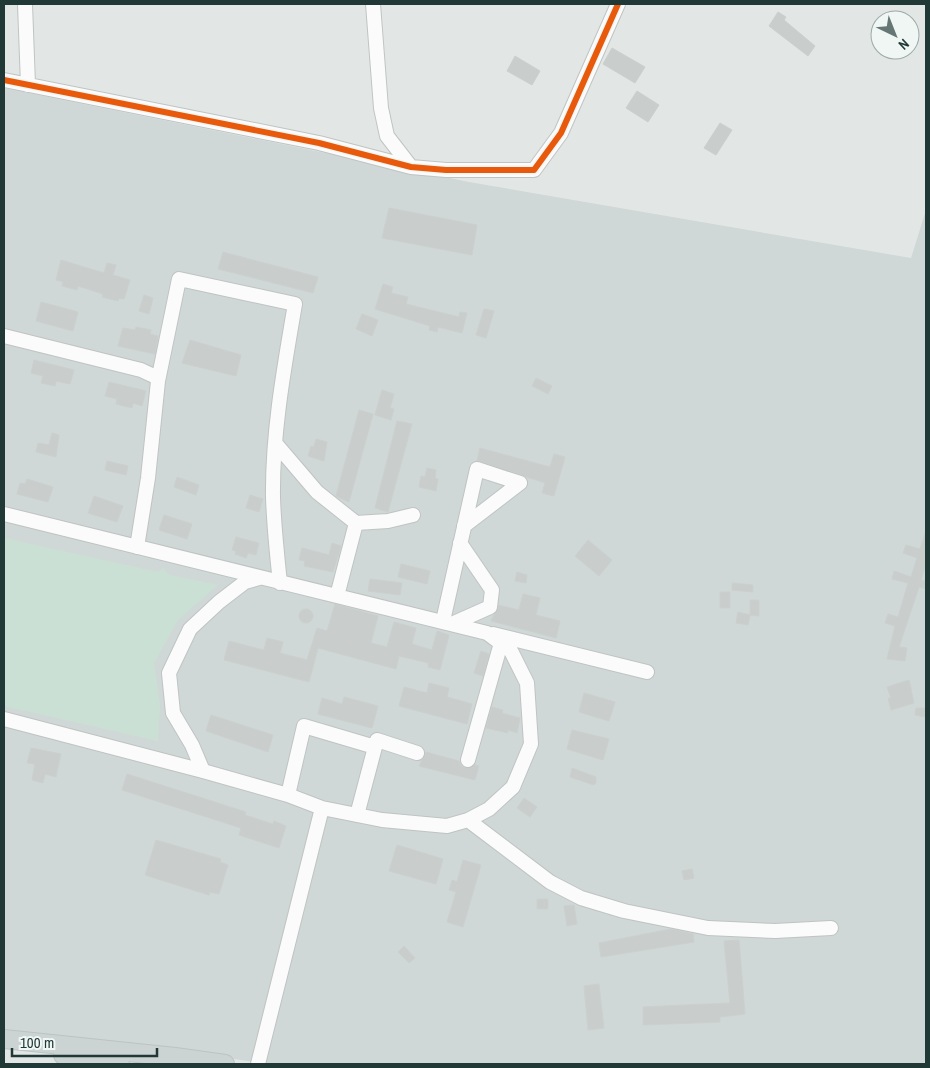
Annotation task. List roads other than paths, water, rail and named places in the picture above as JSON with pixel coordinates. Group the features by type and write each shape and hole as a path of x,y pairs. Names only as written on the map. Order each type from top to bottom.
{"main road":[{"path":"4,1038 225,1064"},
{"path":"4,1044 120,1064"}],"street":[{"path":"25,4 28,85"},
{"path":"373,4 381,108 387,136 411,167"},
{"path":"4,80 319,143 411,167 446,170 534,170 561,133 618,4"},
{"path":"137,547 148,478 158,382 179,279 295,304 276,444 273,499 280,583"},
{"path":"4,336 141,370 156,376 158,382"},
{"path":"276,444 317,492 356,523 388,521 413,515"},
{"path":"449,622 460,543 477,469 520,483 464,526"},
{"path":"4,514 280,583 553,647 647,672"},
{"path":"337,596 356,523"},
{"path":"449,622 490,607 492,590 460,543"},
{"path":"203,771 192,745 173,713 169,674 190,629 219,602 245,582 260,578"},
{"path":"4,719 203,771 288,795 322,808 382,820 447,826 468,820 489,809 512,786 531,744 528,683 511,651 487,633"},
{"path":"468,760 501,643"},
{"path":"288,795 304,726 375,747"},
{"path":"357,814 377,740 417,753"},
{"path":"258,1064 322,808"},
{"path":"468,820 550,882 581,898 616,909 708,928 775,931 831,928"}]}
